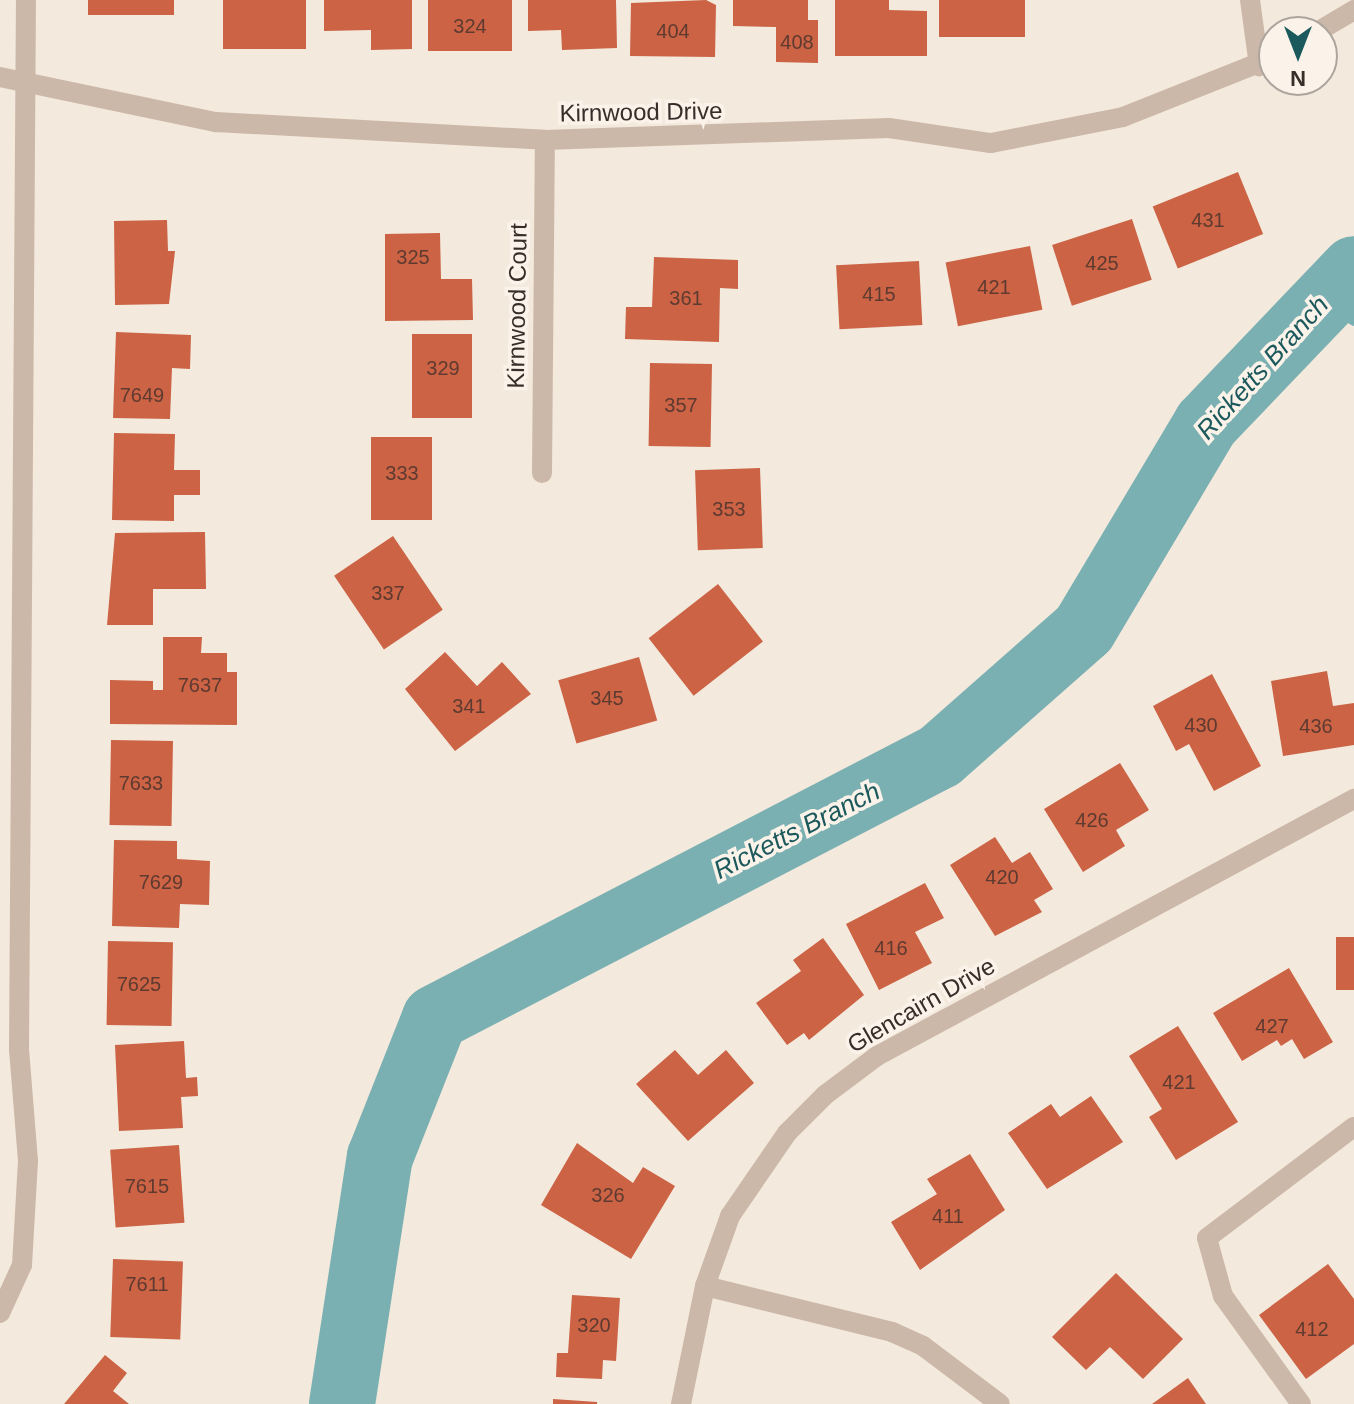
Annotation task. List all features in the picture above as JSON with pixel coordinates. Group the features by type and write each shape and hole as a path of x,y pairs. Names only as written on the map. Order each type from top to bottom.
{"street":[{"path":"0,1313 22,1265 28,1161 19,1050 31,88 26,0"},
{"path":"1250,0 1258,30"},
{"name":"Kirnwood Drive","path":"0,77 31,88 216,122 545,140 889,128 991,143 1123,117 1258,64"},
{"name":"Kirnwood Court","path":"542,473 545,140"},
{"name":"Glencairn Drive","path":"681,1404 705,1286 743,1189 825,1095 877,1056 1354,799"},
{"path":"1301,1404 1223,1296 1207,1238 1354,1127"},
{"path":"705,1286 892,1332 923,1346 1000,1404"}],"building":[{"path":"88,0 174,0 174,15 88,15"},
{"path":"223,0 306,0 306,49 223,49"},
{"path":"324,0 412,0 412,49 371,50 371,30 324,31"},
{"path":"428,0 512,0 512,51 428,51"},
{"path":"528,0 616,0 617,48 562,50 561,30 528,31"},
{"path":"706,0 716,5 715,57 630,56 631,3"},
{"path":"733,0 808,0 808,20 818,20 818,63 776,62 776,27 733,26"},
{"path":"835,0 889,0 889,10 927,11 927,56 835,56"},
{"path":"939,0 1025,0 1025,37 939,37"},
{"path":"1238,172 1263,234 1178,269 1153,206"},
{"path":"1132,219 1152,280 1072,306 1052,245"},
{"path":"167,220 168,251 175,251 169,304 115,305 114,221"},
{"path":"440,233 441,279 472,279 473,320 385,321 385,234"},
{"path":"1030,246 1042,310 958,326 946,262"},
{"path":"654,257 738,260 738,289 720,288 719,342 625,339 626,307 652,307"},
{"path":"919,261 922,325 839,329 836,265"},
{"path":"116,332 191,335 190,369 172,368 170,419 113,418"},
{"path":"412,334 472,334 472,418 412,418"},
{"path":"650,363 712,364 711,447 649,446"},
{"path":"114,433 175,434 174,470 200,470 200,495 174,495 174,521 112,520"},
{"path":"371,437 432,437 432,520 371,520"},
{"path":"760,468 763,548 698,550 695,470"},
{"path":"205,532 206,589 153,589 153,625 107,625 115,533"},
{"path":"393,536 443,610 384,649 334,576"},
{"path":"718,584 763,642 694,696 649,638"},
{"path":"163,637 202,637 201,653 227,653 227,672 237,672 237,725 110,724 110,680 153,681 153,690 163,690"},
{"path":"445,652 477,686 502,662 531,694 455,751 405,689"},
{"path":"639,657 657,720 576,744 558,680"},
{"path":"1327,671 1333,706 1354,703 1354,745 1283,756 1271,681"},
{"path":"1212,674 1261,766 1214,791 1189,744 1176,751 1153,706"},
{"path":"111,740 173,741 172,826 110,825"},
{"path":"1120,763 1149,810 1116,830 1125,846 1083,872 1044,809"},
{"path":"995,837 1012,863 1030,852 1053,889 1034,900 1042,912 995,936 950,865"},
{"path":"114,840 177,841 177,859 210,861 209,905 180,904 179,928 112,926"},
{"path":"925,883 944,918 915,932 932,963 879,990 846,924"},
{"path":"1336,937 1354,937 1354,990 1336,990"},
{"path":"823,938 864,995 809,1040 804,1033 787,1045 756,1003 801,971 793,960"},
{"path":"108,941 173,942 172,1026 107,1025"},
{"path":"1289,968 1333,1042 1304,1059 1292,1039 1281,1046 1277,1040 1242,1061 1213,1013"},
{"path":"1178,1026 1238,1122 1176,1160 1149,1117 1162,1109 1129,1056"},
{"path":"184,1041 186,1078 197,1077 198,1096 181,1097 183,1128 119,1131 115,1045"},
{"path":"675,1050 698,1075 726,1050 754,1083 688,1141 636,1084"},
{"path":"1091,1096 1123,1142 1047,1189 1008,1133 1051,1104 1060,1117"},
{"path":"577,1143 633,1183 643,1167 675,1186 631,1259 541,1205"},
{"path":"179,1145 184,1223 116,1228 110,1150"},
{"path":"970,1154 1005,1210 920,1270 891,1222 937,1194 927,1179"},
{"path":"113,1259 183,1261 180,1339 110,1337"},
{"path":"1328,1264 1354,1299 1354,1344 1306,1379 1259,1315"},
{"path":"1116,1273 1183,1339 1143,1379 1110,1347 1086,1370 1052,1337"},
{"path":"572,1295 620,1298 616,1361 603,1360 602,1379 556,1377 557,1353 568,1353"},
{"path":"105,1355 127,1373 113,1391 129,1404 64,1404"},
{"path":"1188,1378 1206,1404 1152,1404"},
{"path":"553,1399 597,1402 597,1404 553,1404"}],"waterway":[{"name":"Ricketts Branch","path":"342,1404 380,1157 435,1018 940,756 1084,629 1206,424 1354,269"},
{"path":"1324,302 1354,320"}]}
